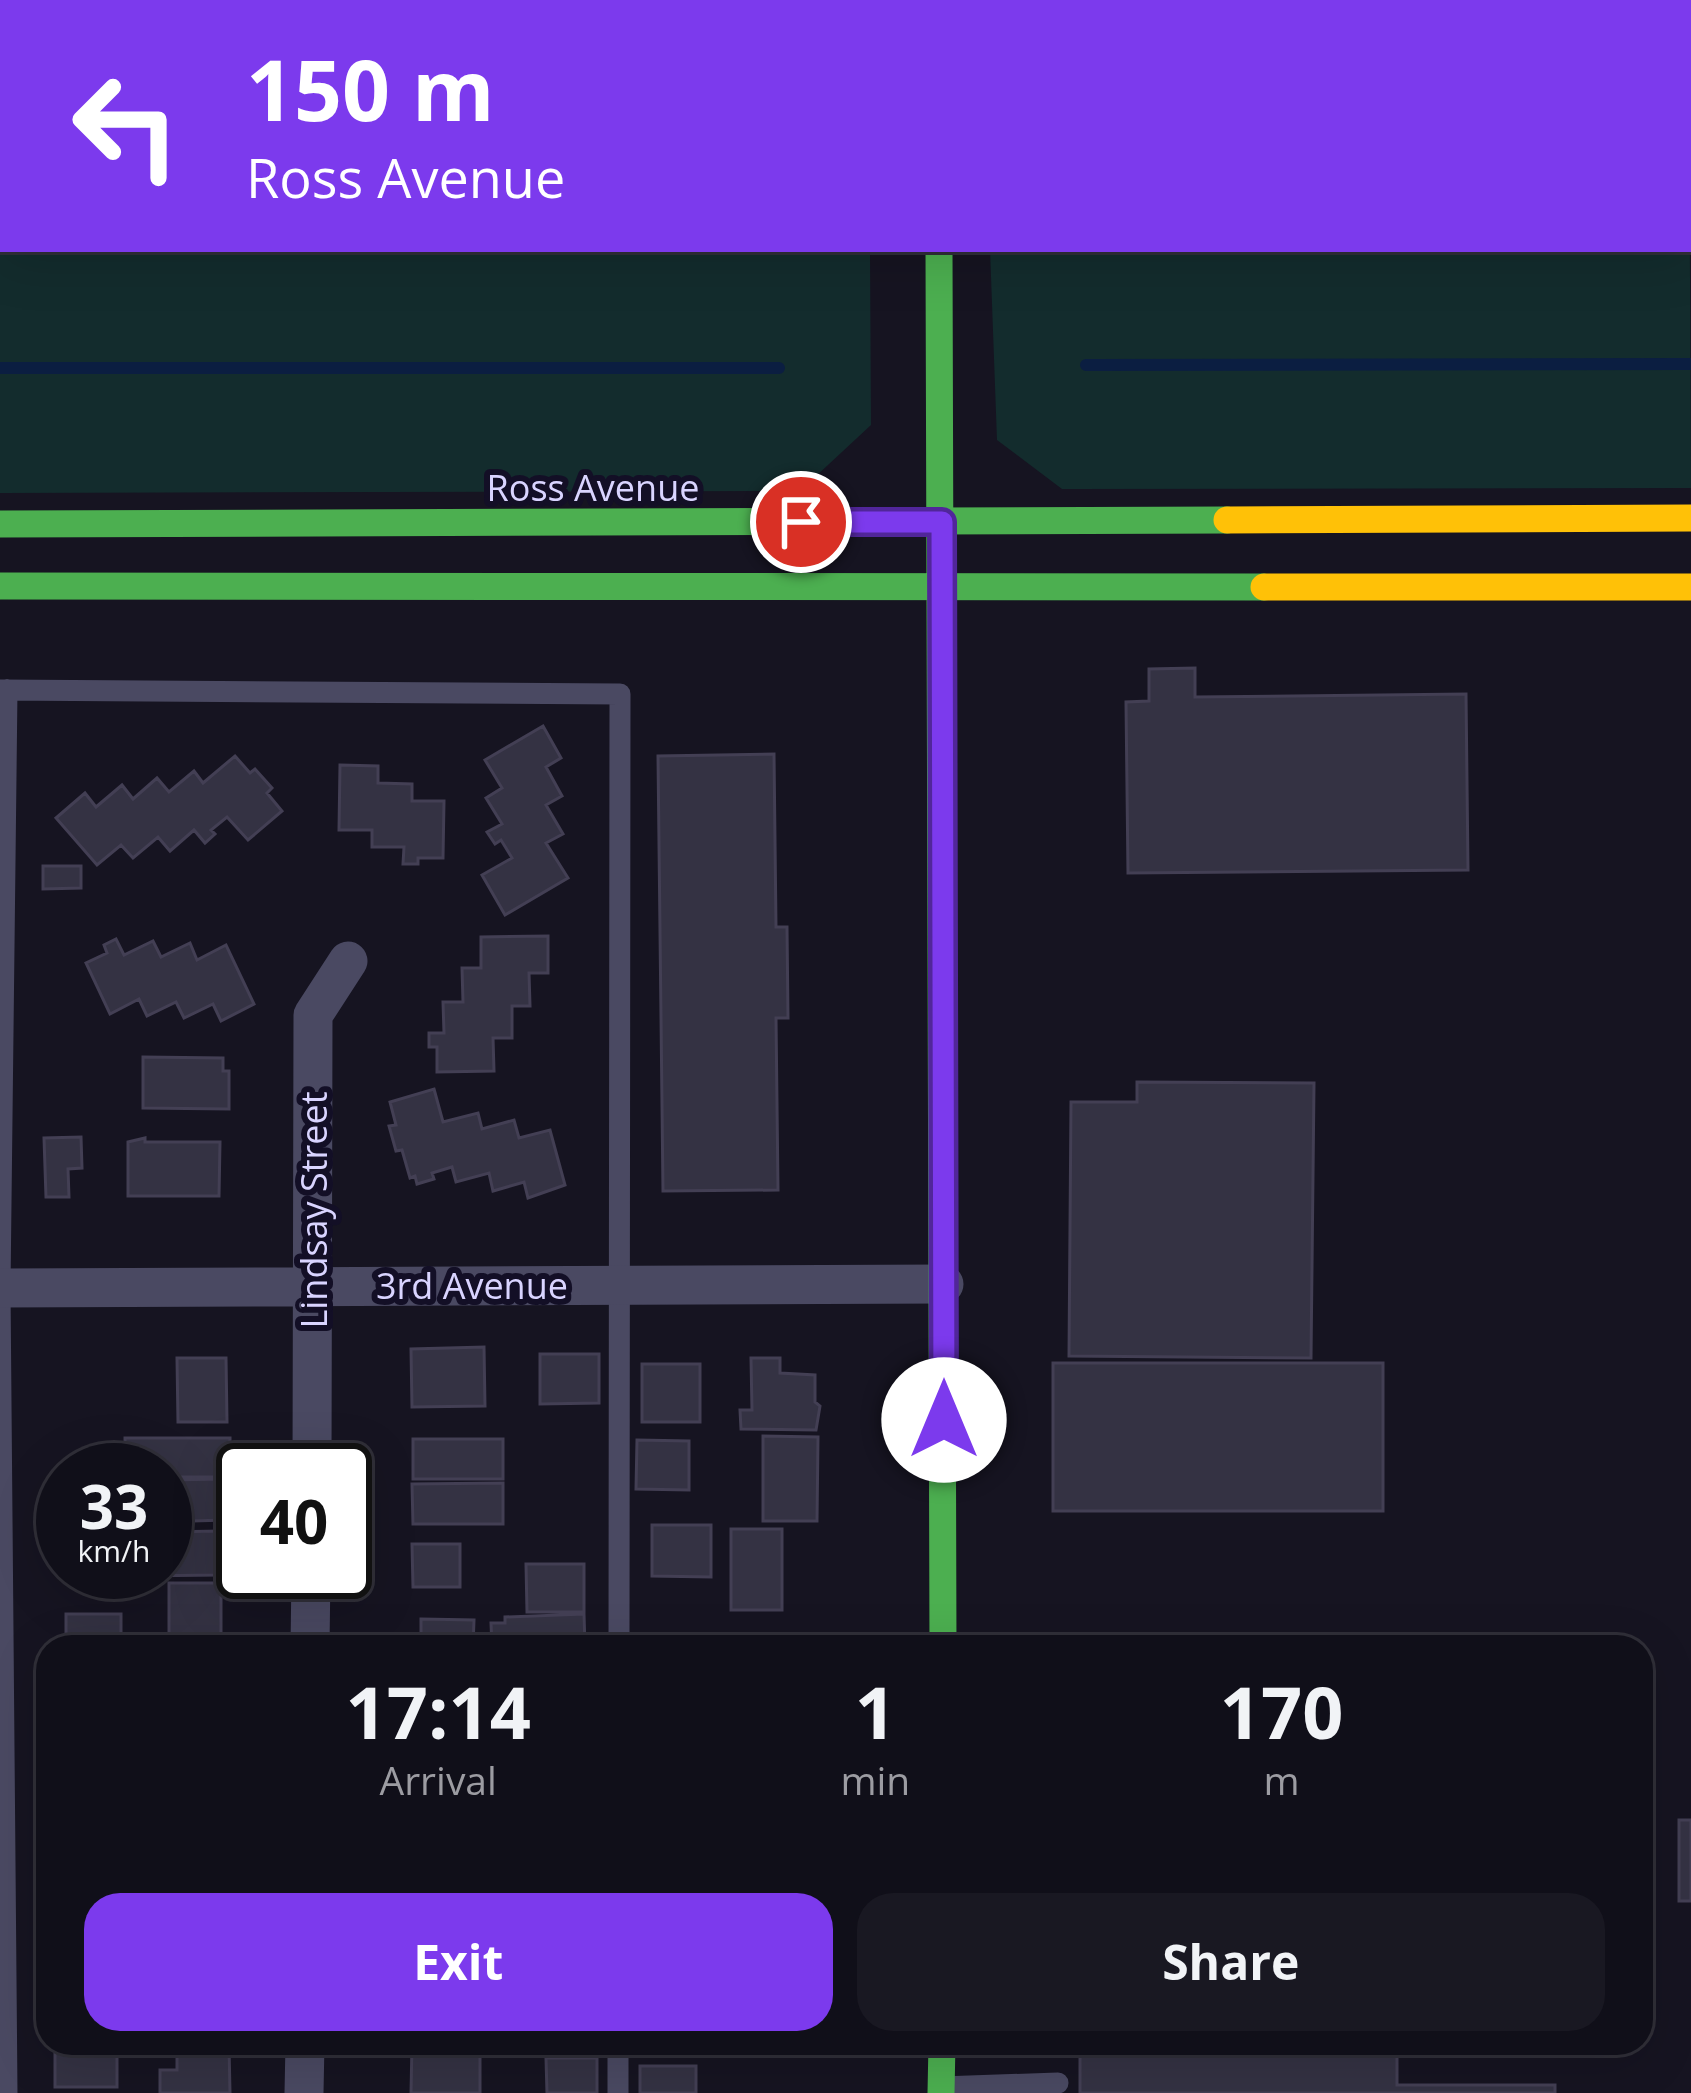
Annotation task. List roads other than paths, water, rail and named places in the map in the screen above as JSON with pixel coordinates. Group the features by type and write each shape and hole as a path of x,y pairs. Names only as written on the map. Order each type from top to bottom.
{"main road":[{"path":"939,252 943,1635"},
{"name":"Ross Avenue","path":"0,524 1691,518"},
{"path":"0,586 1691,587"},
{"path":"940,2090 941,2055"}],"street":[{"name":"Lindsay Street","path":"312,1443 313,1015 348,961"},
{"name":"3rd Avenue","path":"0,1288 944,1284"},
{"path":"310,1635 311,1599"},
{"path":"304,2093 305,2055"}],"lane":[{"path":"7,2093 0,1288 4,690 620,694 619,1635"},
{"path":"618,2055 618,2093"},
{"path":"940,2090 1058,2083"}],"waterway":[{"path":"1086,365 1691,364"},
{"path":"0,368 779,368"}]}
